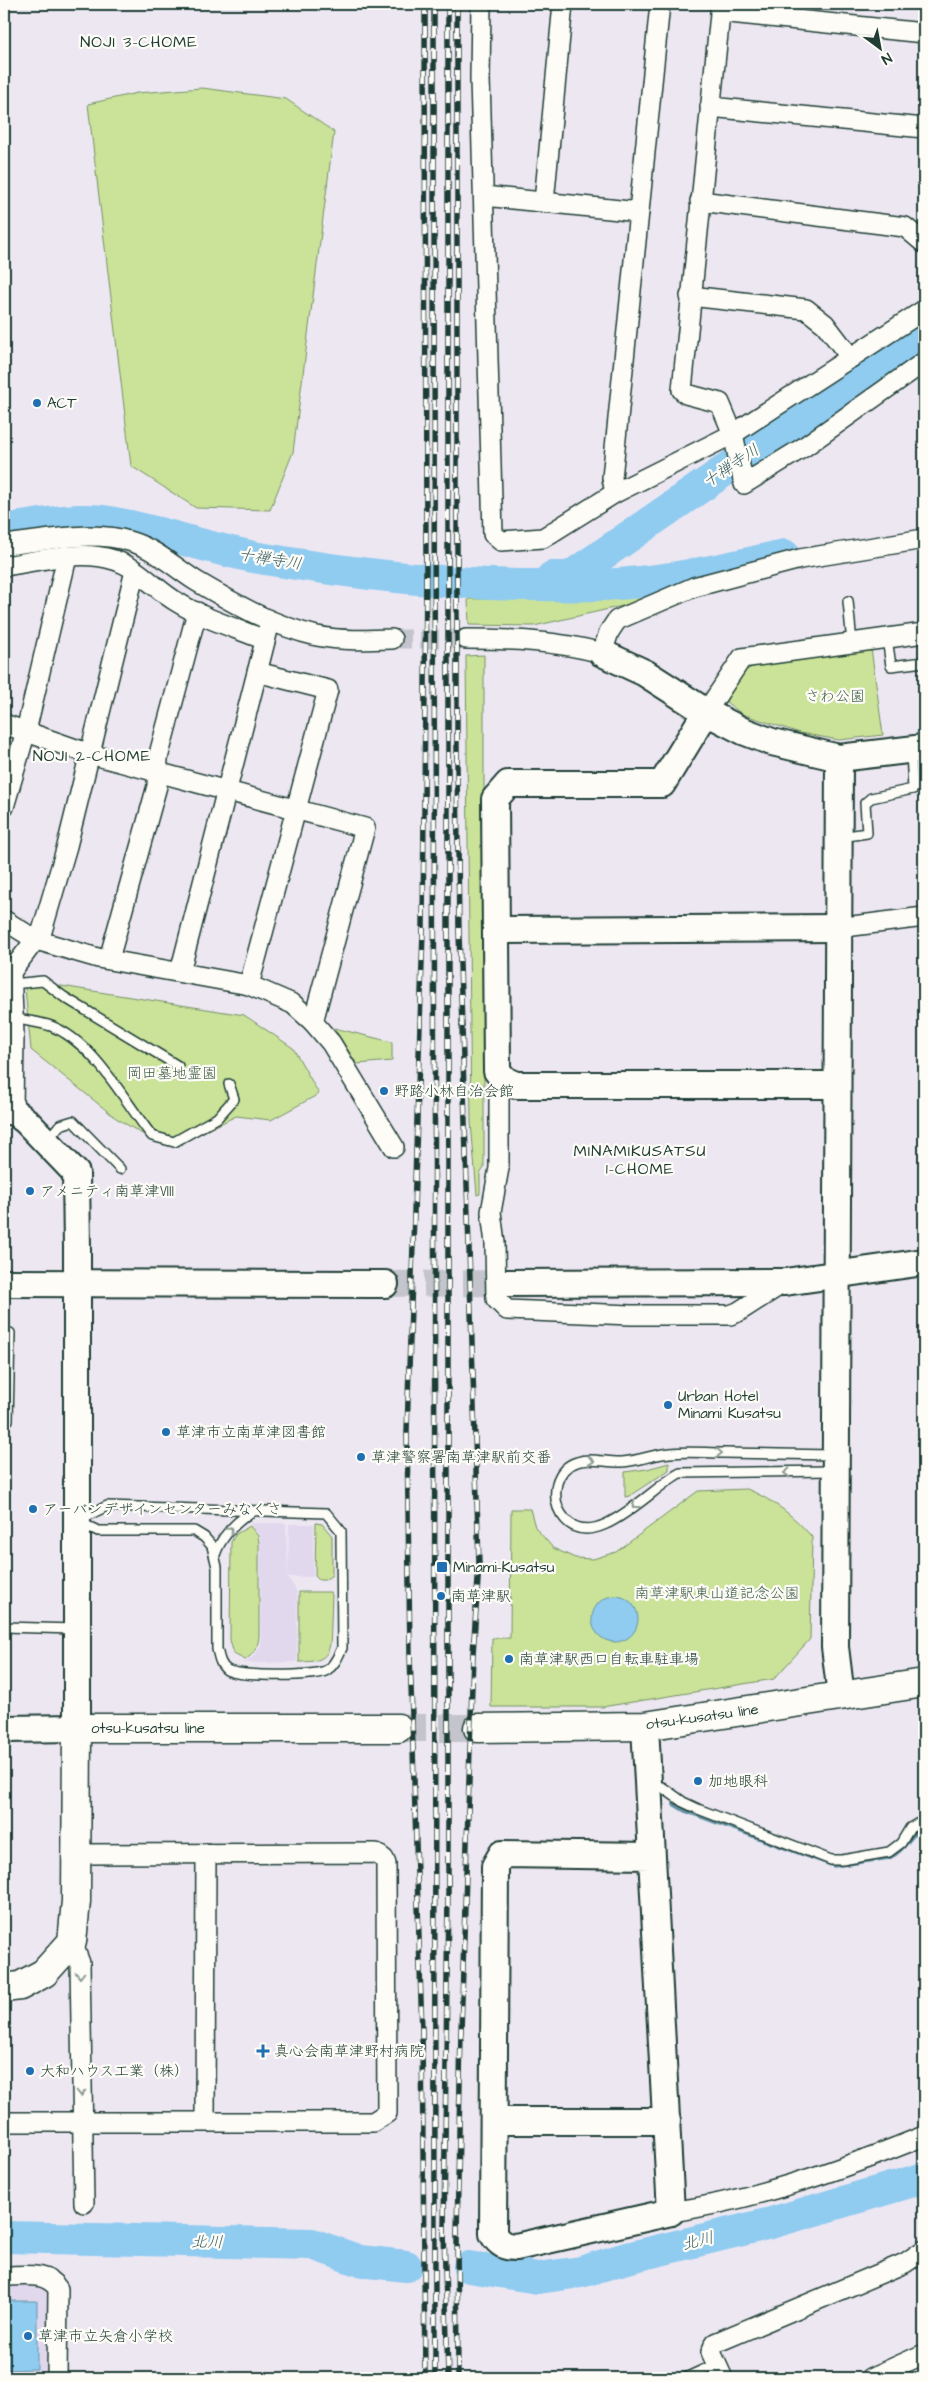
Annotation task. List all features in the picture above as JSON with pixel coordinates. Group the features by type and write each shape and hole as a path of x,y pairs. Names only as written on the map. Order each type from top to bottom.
{"main road":[{"name":"otsu-kusatsu line","path":"478,1728 645,1726 924,1683"},
{"name":"otsu-kusatsu line","path":"72,1942 76,1901 77,1728 398,1728"},
{"path":"4,1988 20,1986 44,1973 72,1942"}],"street":[{"path":"481,4 480,79 494,534 501,541 543,538 615,492 733,434 924,310"},
{"path":"544,202 564,4"},
{"path":"615,492 612,478 660,4"},
{"path":"924,33 721,8 690,296 682,390 686,394 720,403 733,434 744,484 804,447 924,362"},
{"path":"710,107 924,128"},
{"path":"484,196 639,212"},
{"path":"700,201 905,227 924,243"},
{"path":"690,296 806,309 825,324 851,358"},
{"path":"4,545 78,536 106,537 131,542 156,552 268,631"},
{"path":"602,654 609,632 618,620 694,587 800,559 924,538"},
{"path":"4,566 67,557 90,556 114,560 135,571 178,603 197,612 268,631 355,640 392,639"},
{"path":"4,807 26,730 67,557"},
{"path":"4,1729 77,1728 76,1172 46,1142 8,1111 13,1018 11,972 42,931 67,846 135,571"},
{"path":"109,959 157,786 158,758 197,612"},
{"path":"180,972 268,631"},
{"path":"836,1085 516,1085 505,1080 497,1071 496,1065 495,799 508,784 662,784 742,658 924,633"},
{"path":"466,638 520,639 570,645 602,654 645,673 706,712 743,731 772,742 839,758 917,749"},
{"path":"249,985 328,690 257,672"},
{"path":"4,724 26,730 90,754 365,828 313,1022"},
{"path":"839,758 836,1085 835,1647 841,1696"},
{"path":"496,930 822,930 924,917"},
{"path":"4,920 36,940 98,958 249,985 292,1004 313,1022 331,1042 394,1147"},
{"path":"505,1080 499,1092 499,1168 491,1212 495,1243 496,1299 507,1310 631,1315 730,1315 738,1312 785,1282"},
{"path":"504,1283 785,1282 924,1262"},
{"path":"4,1283 385,1284"},
{"path":"645,1726 671,2212"},
{"path":"205,2121 206,1853"},
{"path":"4,2122 373,2122 387,2113 386,1864 384,1858 376,1853 77,1854"},
{"path":"651,1856 502,1854 495,1866 493,2234 498,2243 507,2247 516,2247 671,2212 727,2202 866,2160 924,2136"},
{"path":"72,1942 80,1962 81,2122 84,2203"},
{"path":"494,2121 667,2120"},
{"path":"720,2371 710,2352 714,2343 905,2263 924,2250"},
{"path":"4,2276 41,2276 49,2278 58,2289 57,2378"},
{"path":"871,2378 924,2354"}],"lane":[{"path":"848,601 852,643"},
{"path":"887,638 890,666 924,662"},
{"path":"838,837 867,833 865,804 872,798 913,788 917,749"},
{"path":"12,984 43,981 64,997 178,1066"},
{"path":"13,1018 51,1026 78,1043 115,1082 152,1136 174,1142 216,1118 234,1099 229,1084"},
{"path":"46,1142 60,1125 73,1121 120,1169"},
{"path":"4,1334 10,1334 6,1379 8,1420 4,1420"},
{"path":"670,1453 836,1463 680,1473 663,1483 610,1523 600,1528 588,1530 577,1528 568,1522 559,1509 556,1499 556,1488 562,1474 570,1465 582,1461 630,1462 670,1453"},
{"path":"107,1506 326,1513 341,1531 342,1648 335,1664 326,1672 310,1674 246,1675 226,1669 219,1660 217,1650 217,1567 212,1546 194,1531 98,1531 77,1520 107,1506"},
{"path":"215,1555 221,1539 238,1520 251,1511"},
{"path":"4,1627 77,1629"},
{"path":"662,1787 683,1802 698,1809 831,1860 842,1860 889,1852 901,1843 910,1828 924,1820"},
{"path":"685,2378 720,2371"}],"shaded area":[{"path":"250,1523 286,1523 288,1577 297,1592 297,1662 244,1663 255,1655 261,1645 260,1537"},
{"path":"289,1524 314,1524 313,1577 288,1577"},
{"name":"草津市立矢倉小学校","path":"4,2281 48,2283 52,2378 4,2378"}],"green space":[{"path":"202,88 286,99 334,132 293,452 270,510 196,508 131,466 88,104 137,93"},
{"path":"653,594 653,599 534,626 469,625 468,599 616,598"},
{"name":"さわ公園","path":"871,648 883,735 839,740 800,733 742,714 726,702 739,674 758,664"},
{"path":"484,655 484,1168 480,1174 480,1194 477,1195 471,1122 466,656"},
{"name":"岡田墓地霊園","path":"30,981 244,1015 293,1048 319,1094 271,1120 236,1116 177,1145 144,1135 116,1118 31,1050 25,988"},
{"path":"334,1028 392,1042 392,1061 357,1064"},
{"path":"669,1463 669,1470 625,1497 625,1472"},
{"name":"南草津駅東山道記念公園","path":"747,1489 782,1509 812,1537 810,1639 774,1679 602,1707 491,1707 492,1638 510,1638 511,1509 530,1509 535,1527 553,1548 575,1558 593,1559 616,1552 698,1491"},
{"path":"316,1523 322,1524 332,1536 332,1575 325,1580 319,1580 315,1576"},
{"path":"250,1526 258,1536 259,1543 259,1636 255,1650 245,1660 234,1654 230,1640 231,1542 236,1534"},
{"path":"299,1592 330,1592 332,1595 329,1648 327,1653 318,1660 299,1662"}],"water":[{"path":"615,1596 628,1600 634,1606 638,1619 634,1632 628,1638 615,1642 602,1638 596,1632 592,1619 596,1606 602,1600"},
{"path":"4,2301 37,2301 37,2369 4,2370"}],"waterway":[{"name":"十禅寺川","path":"552,577 570,577 756,449 924,340"},
{"name":"十禅寺川","path":"4,530 65,521 102,521 143,529 244,555 367,574 469,583 563,586 640,582 695,574 784,555"},
{"path":"675,1804 685,1810 834,1865 889,1857 899,1850 914,1832 924,1825"},
{"name":"北川","path":"469,2267 538,2278 581,2272 623,2259 771,2223 924,2178"},
{"name":"北川","path":"4,2237 312,2244 360,2261 406,2266"}],"tunnel":[{"path":"392,639 466,639"},
{"path":"385,1284 504,1283"},
{"path":"398,1728 478,1728"}],"railway":[{"path":"425,4 426,569 423,931 407,1432 410,1654 422,2031 425,2378"},
{"path":"434,4 435,2378"},
{"path":"448,4 448,1892 444,2231 448,2378"},
{"path":"457,4 457,763 459,932 479,1564 473,1654 461,2032 457,2233 458,2378"}],"place":[{"name":"ACT","path":"37,403"},
{"name":"野路小林自治会館","path":"384,1091"},
{"name":"アメニティ南草津Ⅷ","path":"30,1191"},
{"name":"Urban Hotel Minami Kusatsu","path":"668,1405"},
{"name":"草津市立南草津図書館","path":"166,1432"},
{"name":"草津警察署南草津駅前交番","path":"361,1457"},
{"name":"アーバンデザインセンターみなくさ","path":"33,1509"},
{"name":"Minami-Kusatsu","path":"442,1567"},
{"name":"南草津駅","path":"441,1596"},
{"name":"南草津駅西口自転車駐車場","path":"509,1659"},
{"name":"加地眼科","path":"698,1781"},
{"name":"真心会南草津野村病院","path":"263,2051"},
{"name":"大和ハウス工業（株）","path":"30,2071"},
{"name":"草津市立矢倉小学校","path":"28,2336"}],"district":[{"name":"NOJI 3-CHOME","path":"139,42"},
{"name":"NOJI 2-CHOME","path":"92,756"},
{"name":"MINAMIKUSATSU 1-CHOME","path":"640,1160"}]}
